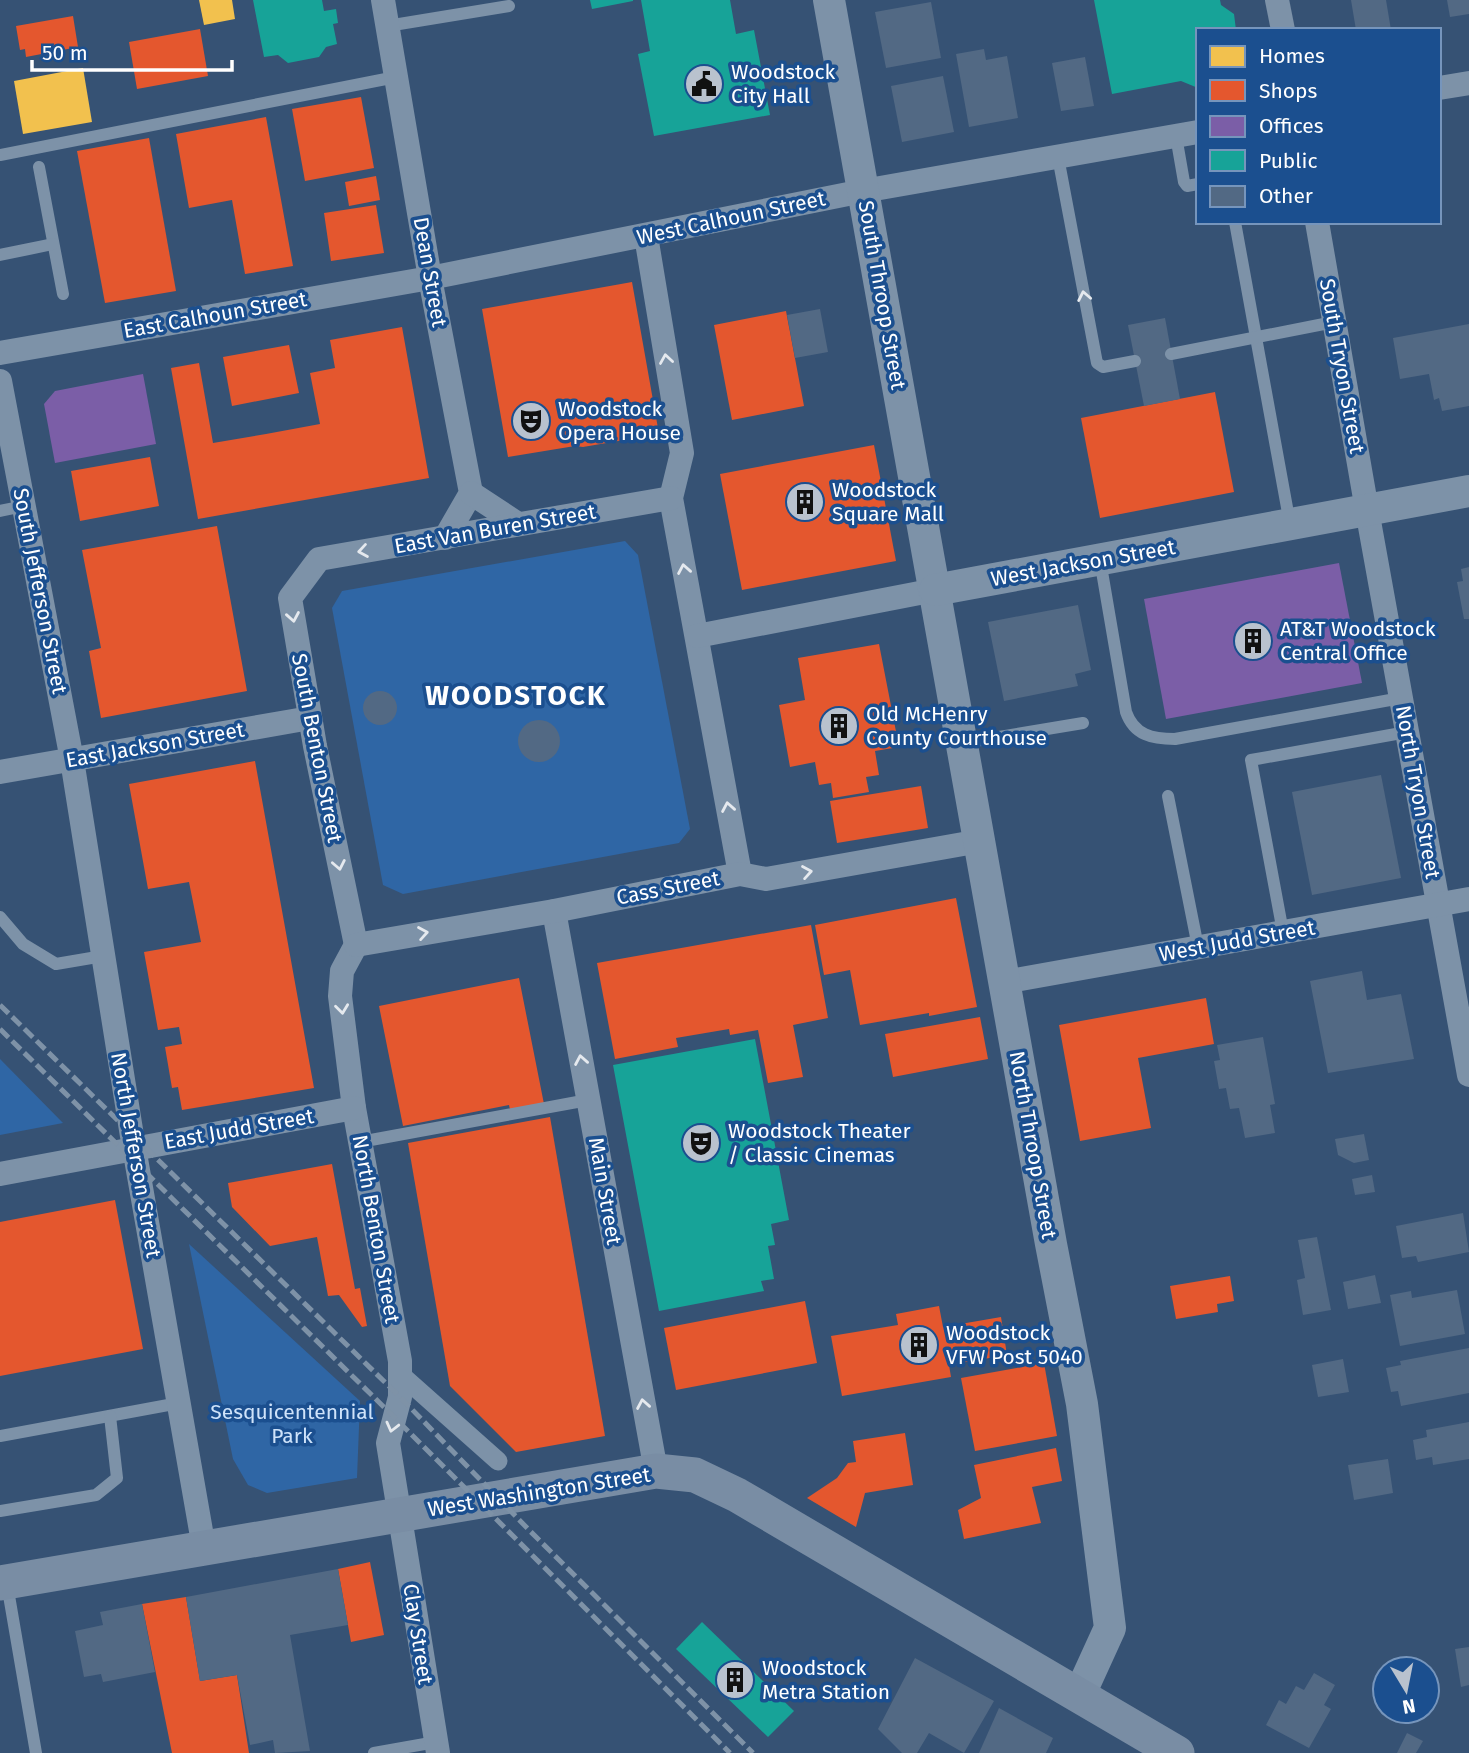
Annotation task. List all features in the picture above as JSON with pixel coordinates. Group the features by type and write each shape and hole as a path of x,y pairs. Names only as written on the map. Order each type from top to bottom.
{"main road":[{"name":"West Washington Street","path":"4,1582 656,1471 695,1475 737,1495 1177,1753"}],"street":[{"name":"Dean Street","path":"383,0 430,278 471,494"},
{"name":"South Throop Street","path":"829,0 935,590"},
{"path":"1277,0 1283,28"},
{"path":"1441,88 1469,83"},
{"name":"West Calhoun Street","path":"430,278 863,191 1187,134"},
{"name":"South Tryon Street","path":"1317,224 1367,510"},
{"path":"646,236 682,453 671,498 740,874"},
{"name":"East Calhoun Street","path":"0,353 430,278"},
{"name":"South Jefferson Street","path":"0,381 5,429 24,506 72,760"},
{"name":"West Jackson Street","path":"697,636 1469,491"},
{"path":"445,538 471,494 518,524"},
{"name":"East Van Buren Street","path":"319,559 671,498"},
{"name":"North Tryon Street","path":"1367,510 1469,1075"},
{"name":"South Benton Street","path":"319,559 290,598 310,718 356,945"},
{"name":"North Throop Street","path":"935,590 1082,1404 1110,1628 1079,1696"},
{"name":"East Jackson Street","path":"0,772 310,718"},
{"name":"North Jefferson Street","path":"72,760 134,1148 204,1548"},
{"name":"Cass Street","path":"356,945 554,911 740,874 766,879 980,841"},
{"name":"West Judd Street","path":"1004,982 1469,899"},
{"name":"Main Street","path":"554,911 656,1471"},
{"name":"North Benton Street","path":"356,945 342,971 340,996 354,1108 400,1361 400,1397 388,1443 398,1515"},
{"name":"East Judd Street","path":"0,1174 354,1108"},
{"path":"399,1373 498,1461"},
{"name":"Clay Street","path":"398,1515 437,1747"}],"lane":[{"path":"387,26 509,6"},
{"path":"0,155 396,77"},
{"path":"1187,134 1184,182 1187,186 1196,184"},
{"path":"1058,157 1097,363 1103,367 1135,361"},
{"path":"39,167 63,294"},
{"path":"1235,224 1290,525"},
{"path":"0,256 53,244"},
{"path":"1171,354 1334,322"},
{"path":"0,510 24,506"},
{"path":"1100,559 1126,712 1137,731 1161,739 1175,739 1401,698"},
{"path":"962,744 1083,723"},
{"path":"1283,933 1251,760 1407,732"},
{"path":"1168,796 1198,947"},
{"path":"0,917 23,944 55,964 103,956"},
{"path":"360,1142 588,1100"},
{"path":"0,1436 179,1403"},
{"path":"0,1511 96,1495 117,1478 110,1416"},
{"path":"4,1582 36,1753"},
{"path":"374,1753 437,1747"}],"green space":[{"path":"625,541 638,555 690,829 679,843 403,894 383,885 332,608 342,591"},
{"path":"0,1059 63,1123 0,1135"},
{"name":"Sesquicentennial Park","path":"189,1244 360,1401 357,1478 267,1493 248,1485 233,1459"}],"building: Homes":[{"path":"199,0 232,0 235,19 204,25"},
{"path":"83,68 92,122 23,134 14,81"}],"building: Shops":[{"path":"73,16 78,47 26,57 25,49 20,50 16,26"},
{"path":"200,29 208,76 137,89 129,42"},
{"path":"361,97 374,168 305,181 292,109"},
{"path":"266,117 293,266 245,274 232,200 189,208 176,134"},
{"path":"149,138 176,291 105,303 77,151"},
{"path":"376,176 380,200 349,206 345,182"},
{"path":"376,205 384,253 331,261 324,213"},
{"path":"632,282 659,434 508,457 482,309"},
{"path":"786,311 804,406 732,420 714,325"},
{"path":"402,327 429,478 198,519 171,368 199,363 213,443 266,434 320,424 310,373 335,368 330,340"},
{"path":"289,345 299,393 232,406 223,357"},
{"path":"1215,392 1234,492 1100,518 1081,418"},
{"name":"Woodstock Square Mall","path":"874,445 896,561 742,590 720,474"},
{"path":"150,457 159,506 80,521 71,471"},
{"path":"217,526 247,691 101,718 89,651 101,648 82,550"},
{"name":"Old McHenry County Courthouse","path":"879,644 899,747 875,751 879,775 866,777 869,792 833,798 831,783 819,785 815,762 790,767 779,705 805,700 798,658"},
{"path":"255,761 314,1088 182,1110 178,1087 172,1088 165,1047 182,1044 179,1027 158,1030 144,952 201,942 189,882 148,889 129,784"},
{"path":"921,786 928,828 837,843 830,801"},
{"path":"956,898 977,1007 860,1025 850,970 824,975 815,925"},
{"path":"811,925 828,1018 793,1025 803,1077 768,1083 758,1030 730,1035 729,1029 676,1038 678,1047 615,1059 597,963"},
{"path":"519,978 544,1104 510,1110 509,1105 403,1126 379,1006"},
{"path":"1206,998 1214,1044 1138,1058 1151,1128 1080,1141 1059,1025"},
{"path":"980,1017 988,1059 893,1077 885,1034"},
{"path":"550,1117 605,1436 516,1452 450,1386 408,1143"},
{"path":"332,1164 355,1289 360,1288 367,1326 362,1327 339,1295 328,1296 317,1237 270,1246 232,1207 228,1183"},
{"path":"115,1200 143,1349 0,1376 0,1222"},
{"path":"1230,1276 1234,1301 1217,1304 1218,1312 1176,1319 1170,1286"},
{"path":"805,1301 817,1363 676,1390 664,1328"},
{"name":"Woodstock VFW Post 5040","path":"939,1306 943,1327 1001,1317 1007,1355 949,1365 951,1377 842,1396 831,1336 898,1325 896,1314"},
{"path":"1044,1363 1057,1436 975,1451 961,1378"},
{"path":"905,1433 913,1485 865,1493 856,1527 807,1498 837,1478 848,1463 856,1462 853,1441"},
{"path":"1056,1448 1062,1481 1032,1487 1041,1523 964,1539 958,1510 981,1498 974,1465"},
{"path":"370,1562 384,1635 351,1642 338,1569"},
{"path":"186,1597 200,1681 237,1675 249,1753 172,1753 142,1604"}],"building: Offices":[{"path":"143,374 156,444 55,463 44,404 55,391"},
{"name":"AT&T Woodstock Central Office","path":"1339,563 1362,683 1166,719 1144,599"}],"building: Public":[{"path":"253,0 322,0 324,11 336,9 338,23 333,24 337,44 326,47 319,57 288,63 278,55 264,57"},
{"path":"590,0 633,0 633,1 592,9"},
{"name":"Woodstock City Hall","path":"641,0 730,0 736,34 754,30 770,115 654,136 638,54 650,51"},
{"path":"1094,0 1220,0 1221,5 1234,14 1236,28 1196,28 1196,87 1181,81 1112,94"},
{"name":"Woodstock Theater / Classic Cinemas","path":"755,1039 789,1220 771,1224 775,1245 768,1246 774,1279 761,1281 764,1291 659,1311 613,1065"},
{"name":"Woodstock Metra Station","path":"702,1622 794,1711 768,1737 676,1649"}],"building: Other":[{"path":"1351,0 1386,0 1391,28 1356,28"},
{"path":"1447,0 1469,0 1469,14 1450,17"},
{"path":"931,2 941,58 886,68 875,12"},
{"path":"984,49 986,60 1007,56 1018,118 969,127 956,54"},
{"path":"1085,57 1094,106 1061,111 1052,63"},
{"path":"943,76 954,132 902,142 891,86"},
{"path":"820,309 828,352 795,358 787,315"},
{"path":"1165,318 1180,399 1144,406 1128,325"},
{"path":"1469,324 1469,406 1442,411 1439,398 1434,400 1429,374 1400,379 1393,338"},
{"path":"1469,567 1469,619 1464,619 1457,582 1463,581 1461,569"},
{"path":"1078,605 1091,670 1075,674 1078,686 1004,701 988,622"},
{"path":"380,691 392,696 397,708 392,720 380,725 368,720 363,708 368,696"},
{"path":"539,720 554,726 560,741 554,756 539,762 524,756 518,741 524,726"},
{"path":"1381,775 1401,878 1312,895 1292,792"},
{"path":"1362,971 1367,1000 1401,994 1414,1059 1328,1073 1310,981"},
{"path":"1263,1037 1275,1104 1270,1105 1275,1133 1245,1138 1239,1108 1230,1109 1226,1088 1219,1089 1214,1061 1220,1060 1217,1045"},
{"path":"1364,1134 1369,1160 1354,1163 1338,1155 1335,1139"},
{"path":"1372,1175 1375,1192 1355,1195 1352,1179"},
{"path":"1463,1213 1469,1252 1418,1262 1416,1256 1402,1258 1396,1226"},
{"path":"1317,1237 1331,1310 1303,1315 1297,1280 1305,1278 1298,1240"},
{"path":"1375,1275 1381,1303 1348,1309 1343,1282"},
{"path":"1457,1290 1465,1334 1400,1346 1390,1295 1411,1291 1412,1298"},
{"path":"1469,1348 1469,1393 1401,1406 1398,1391 1391,1392 1386,1368 1401,1365 1400,1361"},
{"path":"1343,1359 1349,1392 1318,1397 1312,1365"},
{"path":"1469,1422 1469,1459 1433,1465 1432,1457 1416,1460 1413,1440 1427,1437 1426,1430"},
{"path":"1388,1459 1393,1493 1354,1500 1348,1465"},
{"path":"338,1569 348,1625 290,1635 310,1751 275,1753 273,1740 250,1745 237,1675 200,1681 186,1597"},
{"path":"142,1604 155,1672 103,1682 101,1674 84,1677 75,1631 103,1625 100,1612"},
{"path":"1469,1647 1469,1685 1461,1687 1455,1649"},
{"path":"915,1658 994,1701 964,1753 929,1733 917,1753 902,1753 878,1729"},
{"path":"1314,1673 1335,1685 1324,1705 1331,1709 1309,1748 1266,1725 1279,1700 1286,1704 1296,1686 1304,1690"},
{"path":"999,1708 1053,1738 1046,1753 979,1753"},
{"path":"1407,1733 1423,1741 1416,1753 1397,1753"}],"railway":[{"path":"0,1005 400,1397 753,1753"},
{"path":"0,1029 730,1753"}],"place":[{"name":"Woodstock City Hall","path":"704,84"},
{"name":"Woodstock Opera House","path":"531,421"},
{"name":"Woodstock Square Mall","path":"805,502"},
{"name":"AT&T Woodstock Central Office","path":"1253,641"},
{"name":"Old McHenry County Courthouse","path":"839,726"},
{"name":"Woodstock Theater / Classic Cinemas","path":"701,1143"},
{"name":"Woodstock VFW Post 5040","path":"919,1345"},
{"name":"Woodstock Metra Station","path":"735,1680"}],"district":[{"name":"WOODSTOCK","path":"516,695"}]}
